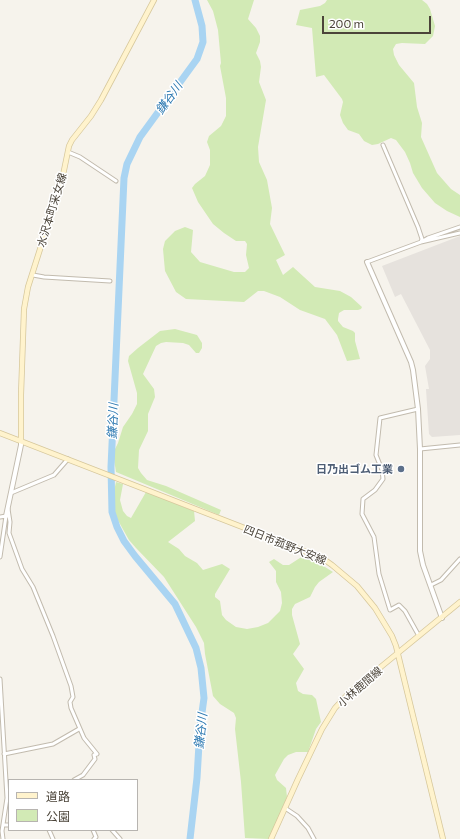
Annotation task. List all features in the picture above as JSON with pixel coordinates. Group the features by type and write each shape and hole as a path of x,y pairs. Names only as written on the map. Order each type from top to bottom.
{"main road":[{"name":"水沢本町采女線","path":"21,441 24,309 28,287 62,180 68,152 72,140 91,116 101,100 154,0"},
{"name":"四日市菰野大安線","path":"0,433 328,561 357,586 371,601 392,636 443,839"},
{"name":"小林鹿間線","path":"271,839 322,729 335,708 350,693 398,655 460,602"}],"street":[{"path":"383,145 418,227 422,239 421,242"},
{"path":"68,152 77,156 116,181"},
{"path":"421,242 428,238 460,227"},
{"path":"442,618 423,565 420,551 420,449 415,379 411,362 367,262 421,242 460,233"},
{"path":"33,275 110,281"},
{"path":"418,409 380,418 376,455 382,470 383,479 376,490 363,499 362,514 374,537 379,574 390,610 399,605 406,611 419,636"},
{"path":"0,557 6,516 21,441"},
{"path":"420,449 460,445"},
{"path":"10,494 54,475 68,459"},
{"path":"8,507 10,522 9,533 22,569 32,586 53,636 71,686 73,697 70,702 71,708 84,738 97,754 94,755 95,760 83,775 76,779"},
{"path":"0,517 6,516"},
{"path":"431,585 441,580 460,559"},
{"path":"0,679 1,721 7,798 1,831 3,839"},
{"path":"4,754 53,744 79,729"},
{"path":"83,775 84,779"},
{"path":"2,790 6,791"},
{"path":"285,808 297,816 308,828 314,839"},
{"path":"3,825 8,824"},
{"path":"113,831 120,839"}],"shaded area":[{"path":"460,236 460,435 432,437 429,434 426,389 429,389 425,366 430,359 430,350 401,294 395,297 382,266"}],"green space":[{"path":"207,0 254,0 248,19 256,28 260,36 260,42 256,53 261,67 259,82 266,100 258,147 259,162 267,180 272,208 270,224 285,255 276,260 283,275 293,267 315,287 340,291 351,297 362,307 358,310 344,310 339,313 338,319 343,327 355,333 355,341 360,359 347,361 337,335 325,319 300,310 280,297 264,291 258,291 244,302 186,299 176,292 165,271 163,249 165,241 175,231 185,227 193,230 191,252 200,262 234,272 245,272 249,268 246,255 247,244 245,241 236,241 213,224 198,202 192,188 205,176 210,165 210,150 207,142 209,136 221,126 226,116 226,98 220,66 218,30 213,11"},
{"path":"327,0 422,0 427,4 435,26 433,36 425,44 402,43 396,44 393,49 399,65 414,83 417,107 422,123 421,137 437,173 451,189 460,195 460,217 435,203 422,188 413,173 405,152 396,140 391,138 372,145 364,141 359,134 348,130 343,123 340,115 343,102 342,99 324,75 316,77 312,28 296,25 300,10 320,6"},
{"path":"175,329 197,335 202,343 202,348 199,353 196,353 189,345 183,343 166,342 156,346 143,374 154,389 155,397 148,414 148,431 139,450 138,468 147,480 166,486 221,510 219,515 116,472 113,453 123,427 137,404 137,393 128,361 129,356 160,331"},
{"path":"116,482 123,484 120,500 123,511 131,518 146,492 194,511 195,521 168,542 179,549 185,556 197,563 203,570 222,564 230,569 215,594 215,597 220,601 222,615 236,627 247,629 258,627 268,623 280,611 282,603 281,592 276,582 276,571 269,562 274,559 283,565 289,565 303,556 309,557 333,572 319,582 310,597 295,604 292,609 292,615 300,644 293,654 304,669 296,683 298,691 303,694 312,695 316,699 321,722 316,729 308,752 296,752 288,755 275,775 277,780 286,788 287,797 269,839 245,838 235,729 236,718 234,713 220,704 213,696 204,643 196,627 164,577 129,540 115,515 113,496"}],"waterway":[{"name":"鎌谷川","path":"190,839 204,698 201,668 196,648 175,604 135,556 124,541 117,527 112,512 111,467 124,178 127,164 140,137 197,59 203,42 202,26 195,0"}],"place":[{"name":"日乃出ゴム工業","path":"401,469"}]}
